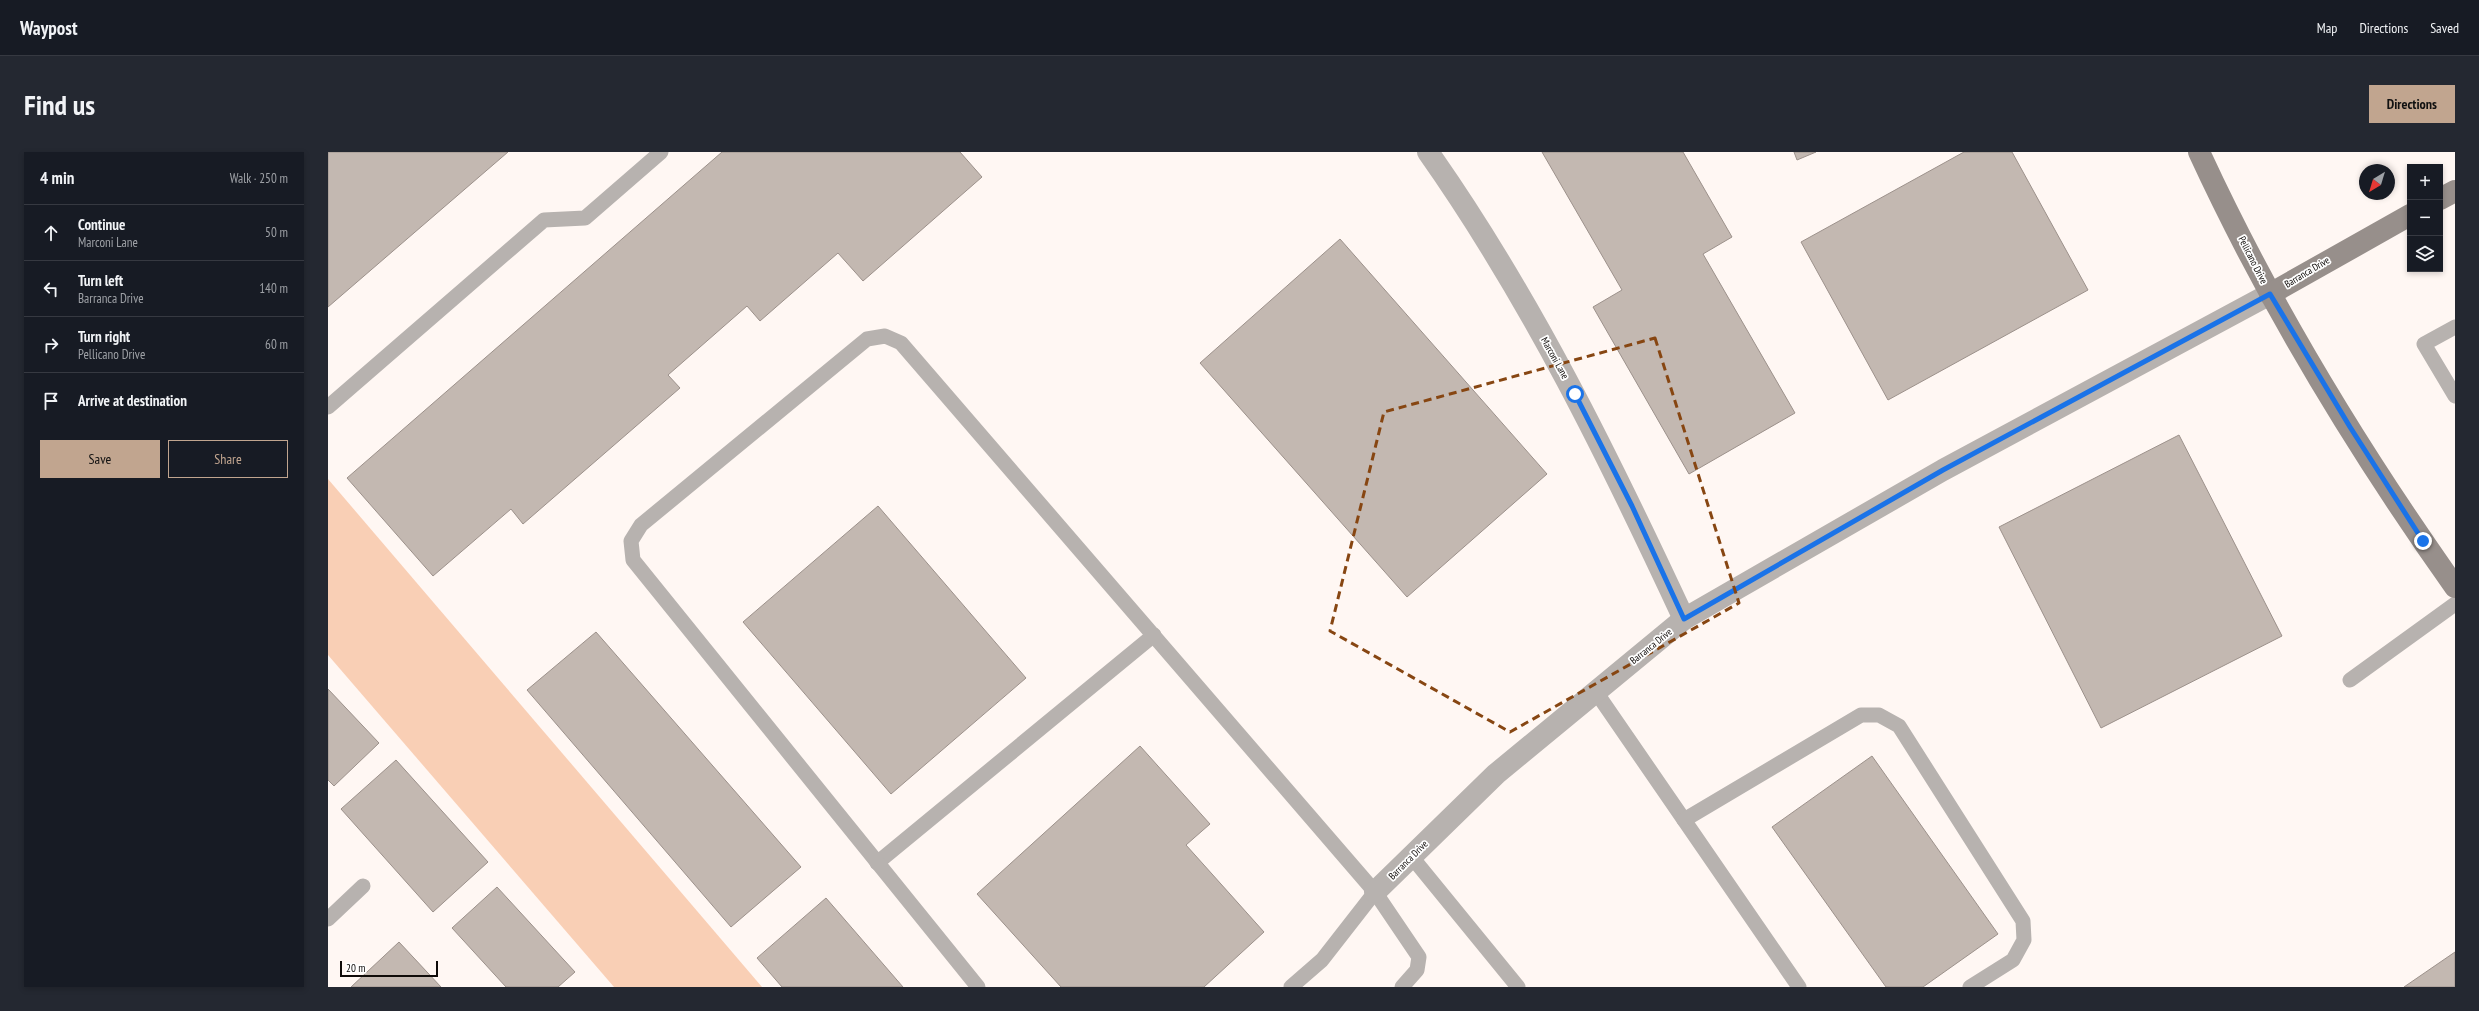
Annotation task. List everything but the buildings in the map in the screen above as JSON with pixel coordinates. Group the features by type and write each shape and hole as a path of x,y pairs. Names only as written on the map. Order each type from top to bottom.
{"street":[{"name":"Marconi Lane","path":"1428,152 1458,194 1522,298 1632,506 1684,619"},
{"name":"Pellicano Drive","path":"2199,152 2270,294 2350,427 2423,541 2455,586"},
{"path":"2443,197 2455,191"},
{"name":"Barranca Drive","path":"1375,892 1496,774 1684,619 1943,470 2270,294 2407,217"}],"lane":[{"path":"328,406 544,220 584,218 661,152"},
{"path":"2455,327 2424,344 2455,396"},
{"path":"978,987 633,560 631,541 641,525 867,339 885,336 901,343 1375,892 1419,957 1417,970 1402,987"},
{"path":"2350,680 2455,604"},
{"path":"878,863 1154,635"},
{"path":"1596,692 1799,987"},
{"path":"1684,820 1861,715 1879,714 1899,726 2023,921 2024,940 2013,960 1970,987"},
{"path":"1411,856 1518,987"},
{"path":"328,919 363,886"},
{"path":"1290,987 1322,960 1375,892"}],"highlighted area":[{"path":"1655,338 1739,603 1510,732 1330,631 1384,412"}],"shaded area":[{"path":"328,479 762,987 614,987 328,655"}],"route":[{"path":"1575,394 1632,506 1684,619 1943,470 2270,294 2350,427 2423,541"}]}
